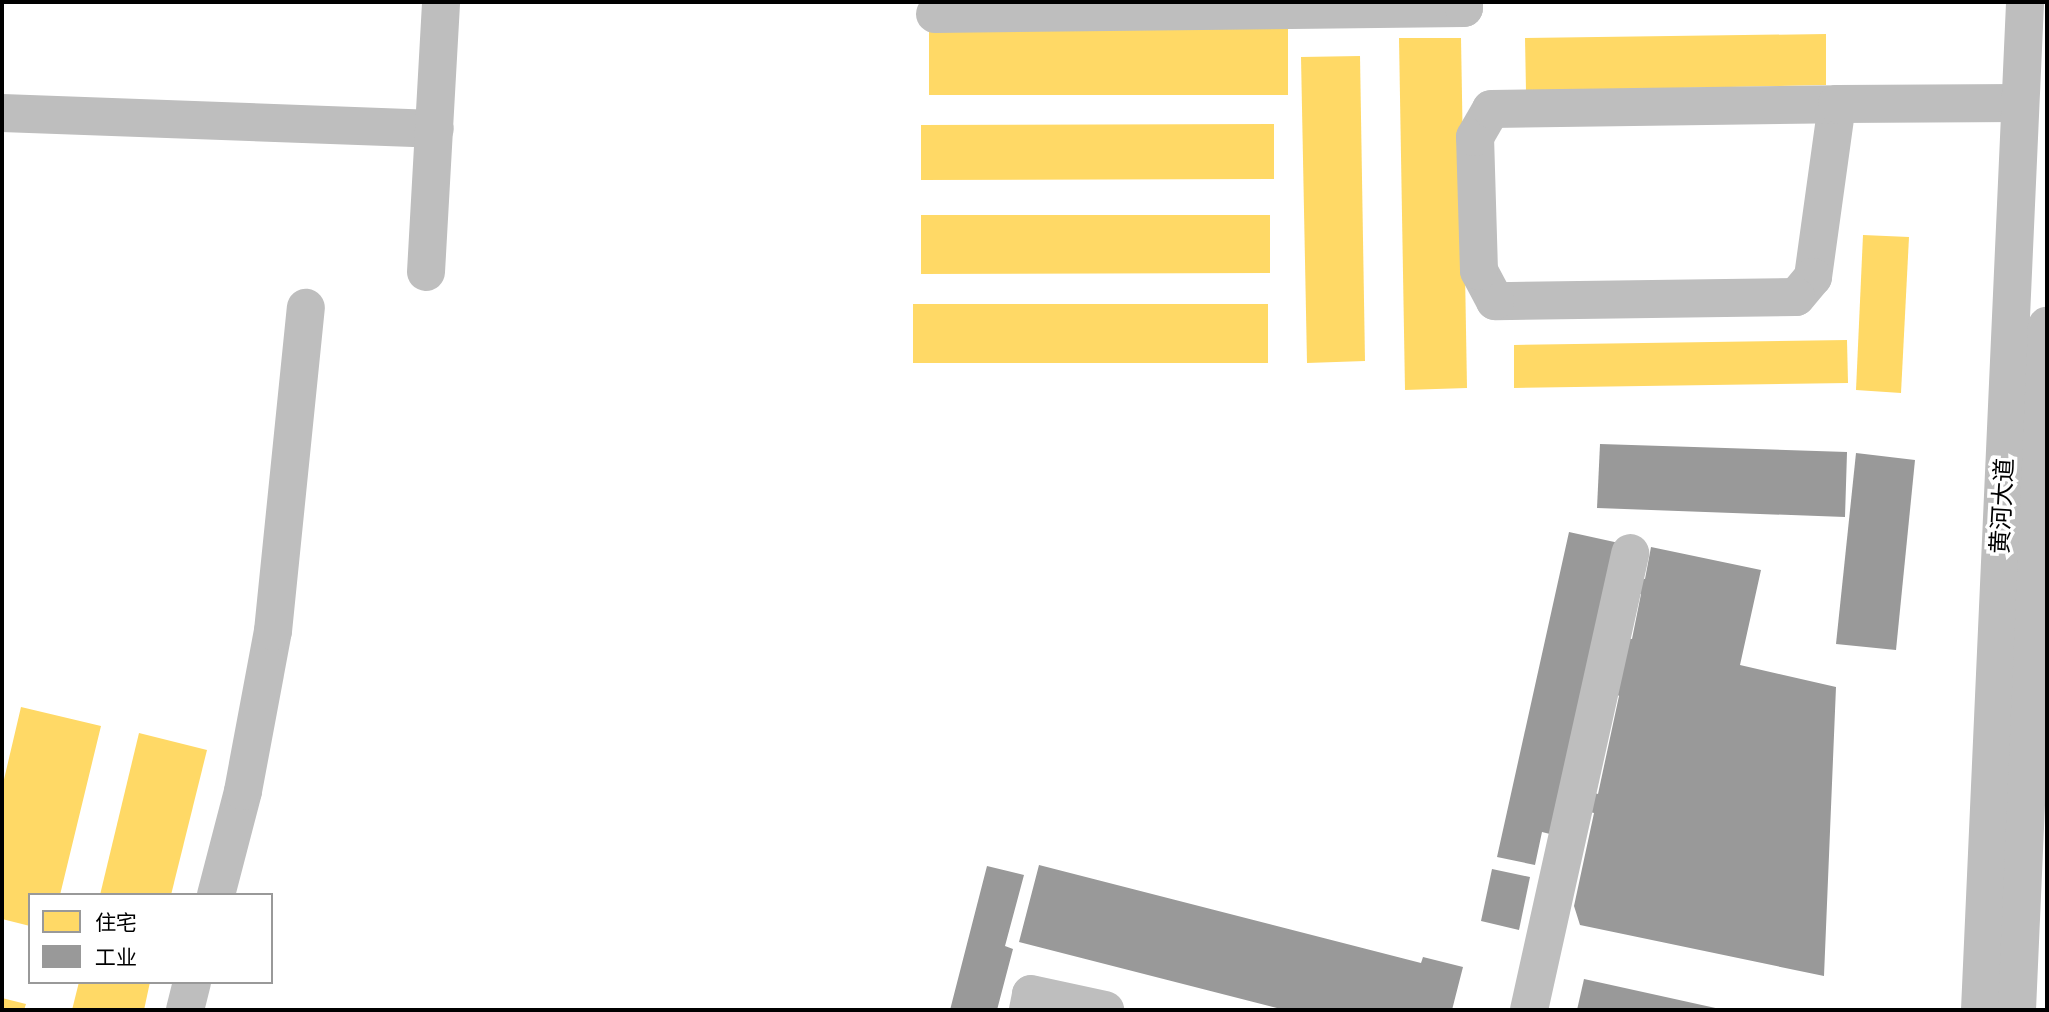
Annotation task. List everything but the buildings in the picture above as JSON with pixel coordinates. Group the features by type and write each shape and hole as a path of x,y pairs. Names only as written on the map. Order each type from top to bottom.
{"main road":[{"path":"426,272 441,2"},
{"path":"936,14 1464,8 1464,2"},
{"name":"黄河大道","path":"1980,1010 2025,2"},
{"path":"1837,104 1814,277 1796,297 1495,301 1479,271 1475,137 1491,110 1837,104 2021,103"},
{"path":"2,113 435,129"},
{"path":"217,893 243,791 273,631 306,308"},
{"name":"黄河大道","path":"2017,1010 2047,326"},
{"path":"1528,1010 1630,553"},
{"path":"185,1010 192,984"},
{"path":"1028,1010 1031,994 1105,1010"}]}
